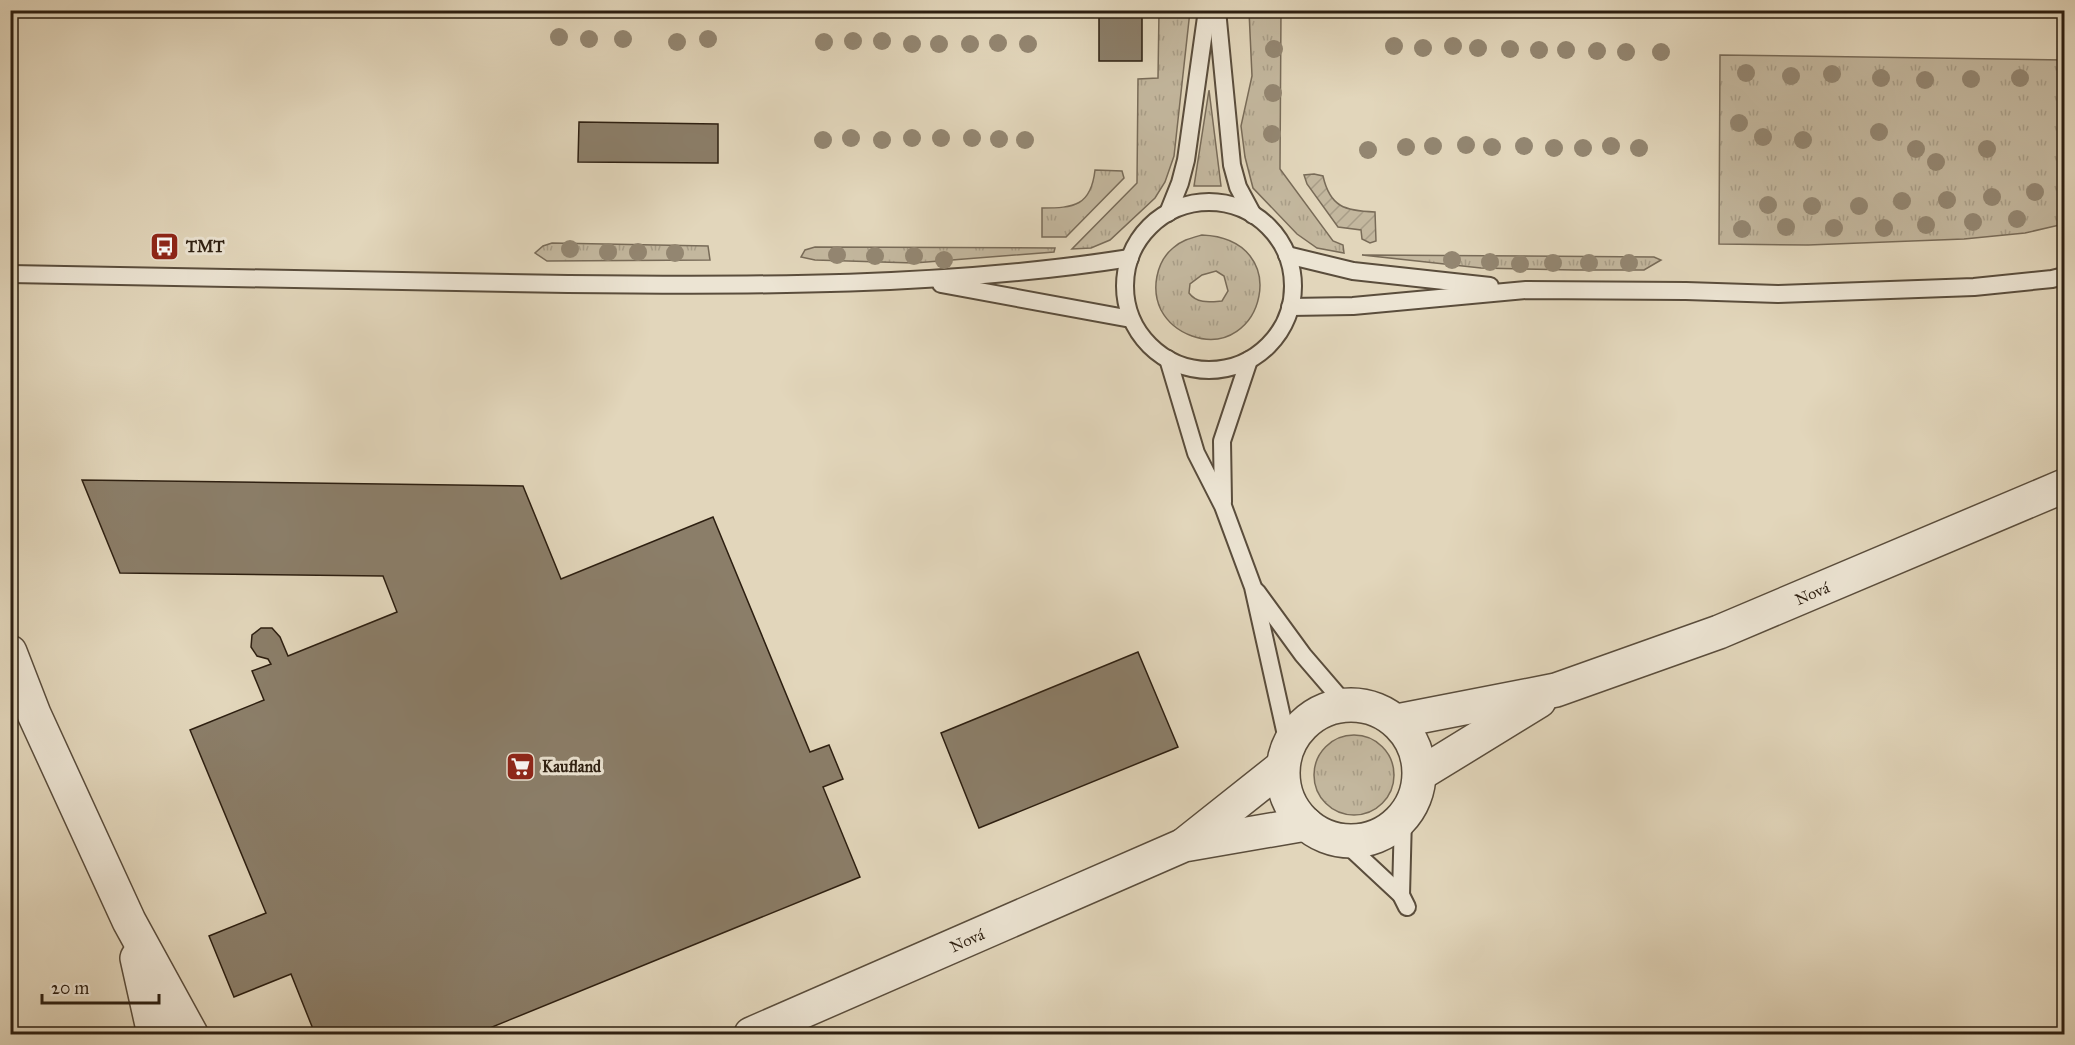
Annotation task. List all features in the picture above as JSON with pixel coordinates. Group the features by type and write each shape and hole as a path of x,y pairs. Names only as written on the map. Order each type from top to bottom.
{"street":[{"name":"Nová","path":"1397,721 1556,690 1719,632 2064,486"},
{"path":"10,652 34,714 129,921 191,1035"},
{"name":"Nová","path":"1420,774 1556,690"},
{"name":"Nová","path":"1346,705 1364,705 1382,711 1397,721 1407,732 1414,746 1419,760 1420,774 1418,790 1412,805 1403,817 1390,829 1376,837 1360,841 1330,838 1306,824 1287,799 1283,783 1285,756 1298,729 1311,716 1327,708 1346,705"},
{"name":"Nová","path":"1184,845 1285,756"},
{"name":"Nová","path":"751,1035 1184,845 1306,824"},
{"path":"129,921 154,1035"}],"lane":[{"path":"1168,213 1186,160 1207,10"},
{"path":"1217,10 1232,165 1238,187 1253,215"},
{"path":"1202,201 1229,205 1253,215 1273,232 1287,255 1293,281 1290,307 1281,328 1275,338 1258,354 1249,360 1222,369 1194,369 1168,359 1146,342 1131,319 1125,294 1127,270 1134,247 1149,227 1168,213 1202,201"},
{"path":"1287,255 1353,271 1526,290"},
{"path":"10,274 716,285 917,280 1065,268 1130,258"},
{"path":"1290,307 1353,306 1526,290 1778,294 1974,287 2064,276"},
{"path":"917,280 1131,319"},
{"path":"1168,359 1196,453 1223,506 1253,587 1285,756"},
{"path":"1223,506 1222,441 1249,360"},
{"path":"1253,587 1303,655 1346,705"},
{"path":"1343,841 1404,901 1403,817"}],"green space":[{"path":"1159,11 1190,11 1174,156 1165,182 1155,198 1110,240 1091,248 1072,249 1137,183 1138,79 1158,78"},
{"path":"1249,11 1281,11 1280,169 1333,241 1343,245 1344,253 1317,248 1297,234 1253,188 1245,157 1241,126 1252,76"},
{"path":"1720,55 2064,60 2064,224 2025,233 1964,239 1808,245 1719,244"},
{"path":"1209,90 1221,186 1194,186"},
{"path":"1095,170 1122,171 1124,178 1066,237 1042,237 1042,208 1072,205 1085,198 1090,191"},
{"path":"1304,175 1323,176 1330,195 1340,205 1355,210 1375,212 1376,241 1370,243 1362,239 1361,230 1338,227 1307,184"},
{"path":"1202,235 1231,242 1250,256 1259,275 1259,296 1251,316 1237,331 1217,339 1192,336 1178,329 1164,315 1156,294 1159,268 1167,254 1180,243","holes":["1216,271 1224,276 1228,291 1222,301 1200,301 1189,293 1190,284 1202,275"]},
{"path":"552,243 708,246 710,260 547,261 535,253 543,246"},
{"path":"815,247 1055,248 1054,252 914,263 815,260 801,257 805,250"},
{"path":"1362,255 1654,257 1661,260 1644,270 1575,270 1481,268"},
{"path":"1354,735 1369,738 1382,747 1391,760 1394,775 1391,790 1382,803 1369,812 1354,815 1339,812 1326,803 1317,790 1314,775 1317,760 1326,747 1339,738"}],"building":[{"path":"1099,10 1142,10 1142,61 1099,61"},
{"path":"579,122 718,124 718,163 578,162"},
{"name":"Kaufland","path":"82,480 523,486 561,579 713,517 810,752 829,745 843,779 823,787 860,877 475,1034 315,1034 291,974 234,997 209,936 266,913 190,730 264,700 252,671 271,664 268,659 257,656 251,647 252,635 261,628 272,628 280,637 288,656 397,612 383,576 120,573"},
{"path":"1138,652 1178,747 979,828 941,733"}],"place":[{"name":"TMT","path":"165,246"},
{"name":"Kaufland","path":"521,766"}]}
